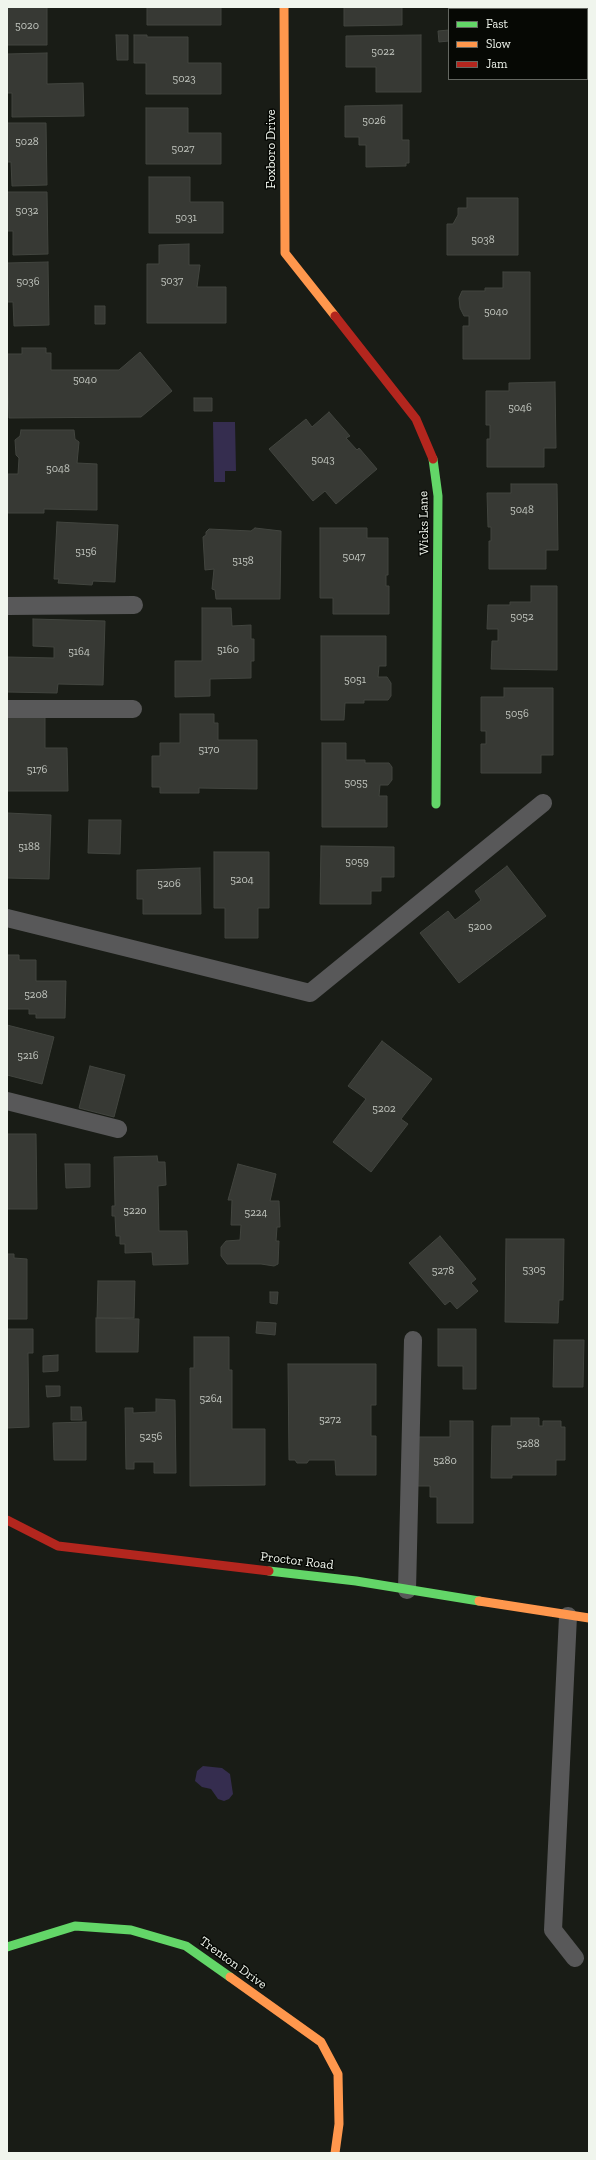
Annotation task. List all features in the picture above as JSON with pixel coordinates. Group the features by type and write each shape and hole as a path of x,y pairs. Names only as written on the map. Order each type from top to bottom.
{"street":[{"name":"Foxboro Drive","path":"284,7 285,253 308,282"},
{"name":"Wicks Lane","path":"308,282 416,419 432,454 438,496 436,804"},
{"name":"Proctor Road","path":"7,1520 58,1546 356,1581 568,1616 589,1618"},
{"name":"Trenton Drive","path":"7,1947 75,1926 131,1930 186,1946 321,2042 338,2074 339,2124 335,2153"}],"lane":[{"path":"7,606 134,605"},
{"path":"7,709 133,709"},
{"path":"7,918 310,993 543,803"},
{"path":"7,1101 118,1129"},
{"path":"407,1590 414,1340"},
{"path":"568,1616 553,1930 575,1958"}],"shaded area":[{"path":"213,422 235,422 236,471 225,471 225,482 214,482"},
{"path":"203,1766 222,1768 230,1774 233,1794 229,1799 224,1801 218,1799 211,1789 202,1787 195,1781 197,1771"}],"building":[{"path":"7,7 47,7 47,45 7,45"},
{"path":"147,7 221,7 221,25 147,25"},
{"path":"344,7 402,7 402,25 344,26"},
{"path":"467,7 526,7 526,8"},
{"path":"448,30 448,41 439,42 438,31"},
{"path":"116,35 128,35 128,60 117,60"},
{"path":"134,35 147,35 147,37 188,37 188,63 221,63 221,94 146,94 146,63 134,63"},
{"path":"421,35 421,92 376,92 376,67 346,67 346,36"},
{"path":"47,53 47,84 83,83 84,116 12,117 12,93 7,93 7,54"},
{"path":"402,105 402,140 409,140 409,163 406,163 406,166 366,167 366,145 359,145 359,137 345,137 345,106"},
{"path":"146,108 188,108 188,133 221,133 221,164 146,164"},
{"path":"7,123 46,123 47,185 12,186 11,162 7,162"},
{"path":"149,177 190,177 190,202 223,202 223,233 149,233"},
{"path":"7,192 47,192 48,254 13,255 13,231 7,231"},
{"path":"467,198 518,198 518,255 447,255 447,224 453,224 458,215 458,208 467,208"},
{"path":"189,244 189,265 200,265 197,287 226,287 226,323 147,323 147,264 159,264 159,245"},
{"path":"48,262 49,325 14,326 13,302 7,302 7,263"},
{"path":"503,272 530,272 530,359 463,359 463,326 469,326 469,316 464,316 460,308 459,298 462,291 485,291 485,288 503,288"},
{"path":"95,306 105,306 105,324 95,324"},
{"path":"22,348 46,348 46,353 51,353 51,370 119,370 140,352 172,391 141,417 9,418 7,354 22,354"},
{"path":"555,382 556,448 544,448 544,467 487,467 487,439 490,439 490,425 486,425 486,391 509,391 509,383"},
{"path":"194,398 212,398 212,411 194,411"},
{"path":"329,412 350,436 346,438 357,450 359,448 377,469 336,504 325,491 313,501 269,449 306,419 312,427"},
{"path":"21,430 74,430 75,439 79,442 77,463 97,464 97,510 44,509 44,513 8,513 8,474 18,474 19,458 16,455 15,440 20,436"},
{"path":"511,484 557,484 558,550 546,550 546,569 489,569 489,541 491,541 491,527 488,527 487,493 511,493"},
{"path":"57,522 118,525 115,582 93,581 92,585 58,583 59,579 54,579"},
{"path":"255,528 281,531 280,599 216,599 215,590 212,589 214,569 205,570 203,537 209,529 251,531"},
{"path":"320,528 367,528 367,538 388,538 388,575 386,575 386,586 389,586 389,614 333,614 333,598 320,598"},
{"path":"531,586 557,586 557,670 491,669 492,641 498,641 498,629 487,629 488,605 510,605 510,602 531,602"},
{"path":"202,608 231,608 232,626 251,625 251,639 254,639 254,661 251,661 251,678 210,679 210,696 175,697 175,661 202,661"},
{"path":"33,619 105,621 103,685 58,684 57,693 7,692 7,657 54,658 54,647 33,646"},
{"path":"321,636 386,636 386,666 379,666 378,677 387,677 391,683 391,696 388,700 364,700 364,703 345,703 344,720 321,720"},
{"path":"504,688 553,688 553,755 541,755 541,773 481,773 481,744 486,744 486,731 481,731 481,697 504,697"},
{"path":"180,714 214,714 214,723 218,723 218,740 257,740 257,789 199,788 199,793 160,793 160,787 152,787 152,756 160,756 160,743 180,743"},
{"path":"7,715 45,715 45,748 67,748 68,791 7,791"},
{"path":"322,743 346,743 346,760 365,760 365,763 389,763 392,767 392,780 388,785 380,785 379,796 387,796 387,827 322,827"},
{"path":"7,813 51,815 49,879 7,878"},
{"path":"89,820 121,820 120,854 88,853"},
{"path":"321,846 394,847 394,877 381,877 381,891 371,891 371,904 320,904"},
{"path":"214,852 269,852 269,908 258,908 258,938 225,938 225,908 214,908"},
{"path":"507,866 546,916 459,983 420,933 448,911 455,920 481,900 475,891"},
{"path":"200,868 201,914 143,914 143,899 137,899 137,870"},
{"path":"7,955 19,955 19,960 36,960 36,981 66,981 65,1018 36,1018 36,1014 29,1014 29,1009 7,1009"},
{"path":"7,1025 54,1037 42,1084 7,1075"},
{"path":"382,1041 432,1079 401,1119 408,1124 371,1172 333,1142 366,1099 348,1086"},
{"path":"90,1066 125,1075 114,1117 79,1108"},
{"path":"7,1134 36,1134 37,1209 7,1209"},
{"path":"157,1156 158,1162 165,1162 166,1185 158,1186 159,1231 187,1231 188,1264 153,1265 152,1252 125,1253 125,1244 120,1244 120,1236 116,1236 115,1216 112,1216 112,1206 115,1206 114,1157"},
{"path":"65,1164 90,1164 90,1187 66,1188"},
{"path":"238,1164 276,1174 270,1201 279,1201 280,1227 277,1227 276,1241 279,1241 278,1264 274,1266 261,1264 227,1264 221,1256 221,1247 226,1241 240,1240 241,1225 231,1225 232,1200 228,1200"},
{"path":"440,1236 476,1279 471,1283 478,1291 457,1309 450,1301 445,1305 409,1263"},
{"path":"506,1239 564,1239 563,1300 559,1300 558,1323 505,1322"},
{"path":"7,1254 14,1254 14,1258 27,1259 27,1319 7,1319"},
{"path":"98,1281 135,1281 134,1318 97,1318"},
{"path":"270,1292 278,1292 277,1304 270,1303"},
{"path":"96,1318 139,1319 138,1352 96,1352"},
{"path":"257,1322 276,1323 275,1335 256,1333"},
{"path":"7,1329 33,1329 33,1353 28,1353 29,1427 7,1428"},
{"path":"438,1329 476,1329 476,1389 463,1389 463,1366 438,1366"},
{"path":"194,1337 229,1337 229,1370 232,1370 232,1429 265,1429 265,1485 190,1486 190,1368 194,1368"},
{"path":"554,1340 584,1340 583,1387 553,1387"},
{"path":"58,1355 58,1371 43,1372 43,1356"},
{"path":"288,1364 376,1364 376,1405 371,1405 371,1436 376,1436 376,1475 336,1475 335,1460 309,1460 307,1463 297,1463 295,1460 289,1460"},
{"path":"46,1386 60,1386 60,1396 47,1397"},
{"path":"156,1399 175,1400 176,1473 154,1473 154,1462 134,1462 134,1469 126,1469 125,1408 133,1408 133,1413 156,1412"},
{"path":"71,1407 81,1407 82,1420 71,1420"},
{"path":"511,1418 539,1418 539,1426 543,1426 543,1421 561,1421 561,1427 565,1427 565,1460 556,1460 556,1475 512,1475 512,1478 491,1478 492,1426 511,1426"},
{"path":"450,1421 473,1421 473,1523 437,1523 437,1497 430,1497 430,1486 417,1486 418,1437 450,1437"},
{"path":"86,1422 86,1460 54,1460 53,1423"}],"traffic: fast":[{"path":"433,459 438,496 436,804"},
{"path":"269,1571 356,1581 479,1601"},
{"path":"7,1947 75,1926 131,1930 186,1946 230,1977"}],"traffic: slow":[{"path":"284,7 285,253 335,316"},
{"path":"479,1601 589,1618"},
{"path":"230,1977 321,2042 338,2074 339,2124 335,2153"}],"traffic: jam":[{"path":"335,316 416,419 433,459"},
{"path":"7,1520 58,1546 269,1571"}]}
